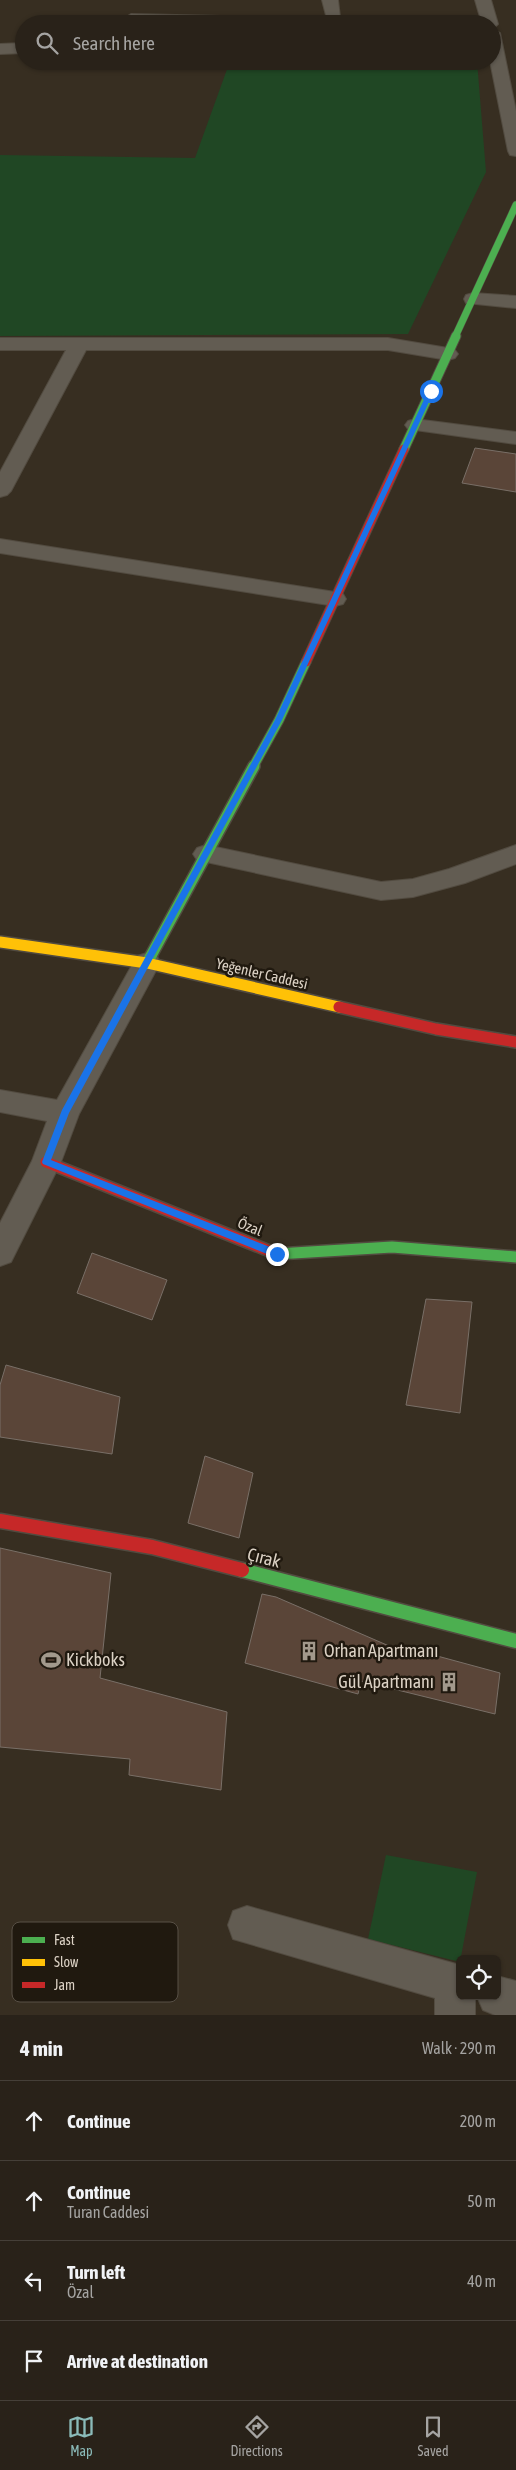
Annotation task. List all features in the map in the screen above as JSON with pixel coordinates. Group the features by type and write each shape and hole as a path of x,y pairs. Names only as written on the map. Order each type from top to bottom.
{"street":[{"path":"330,0 332,15"},
{"path":"483,0 487,15"},
{"path":"133,15 139,4"},
{"path":"0,49 15,48"},
{"path":"501,50 509,82 516,151"},
{"path":"0,1253 46,1162 65,1113 279,720 516,205"},
{"path":"473,299 516,302"},
{"path":"0,344 388,344 448,354"},
{"path":"0,491 79,344"},
{"path":"415,425 516,438"},
{"path":"0,546 335,600"},
{"path":"206,854 381,891 414,888 516,854"},
{"name":"Yeğenler Caddesi","path":"0,942 147,963 436,1028 516,1042"},
{"path":"0,1101 65,1113"},
{"name":"Özal","path":"46,1162 277,1254 392,1247 516,1256"},
{"name":"Çırak","path":"0,1521 152,1547 516,1641"},
{"path":"247,1925 456,1995"},
{"path":"501,1997 516,2001"}],"green space":[{"path":"227,70 478,70 486,172 408,334 0,336 0,155 195,158"},
{"path":"386,1855 477,1872 461,1955 456,1955 456,1961 368,1939"}],"building":[{"path":"475,448 516,454 516,492 462,483"},
{"path":"92,1253 167,1280 152,1320 77,1293"},
{"path":"426,1299 472,1302 460,1413 406,1405"},
{"path":"6,1365 120,1397 112,1454 0,1437 0,1385"},
{"path":"205,1456 253,1473 239,1538 188,1523"},
{"name":"Kickboks","path":"0,1548 111,1573 100,1678 227,1712 221,1790 129,1775 130,1759 0,1747"},
{"path":"262,1594 276,1597 403,1652 404,1647 500,1673 495,1714 361,1681 358,1694 245,1663"}],"traffic: fast":[{"path":"404,449 516,205"},
{"path":"147,963 279,720 306,662"},
{"path":"272,1252 277,1254 392,1247 516,1257"},
{"path":"242,1570 516,1641"}],"traffic: slow":[{"path":"0,942 147,963 339,1007"}],"traffic: jam":[{"path":"306,662 404,449"},
{"path":"339,1007 436,1029 516,1042"},
{"path":"46,1162 272,1252"},
{"path":"0,1521 152,1547 242,1570"}],"place":[{"name":"Orhan Apartmanı","path":"309,1651"},
{"name":"Kickboks","path":"51,1660"},
{"name":"Gül Apartmanı","path":"449,1682"}],"route":[{"path":"277,1254 46,1162 65,1113 279,720 431,391"}]}
